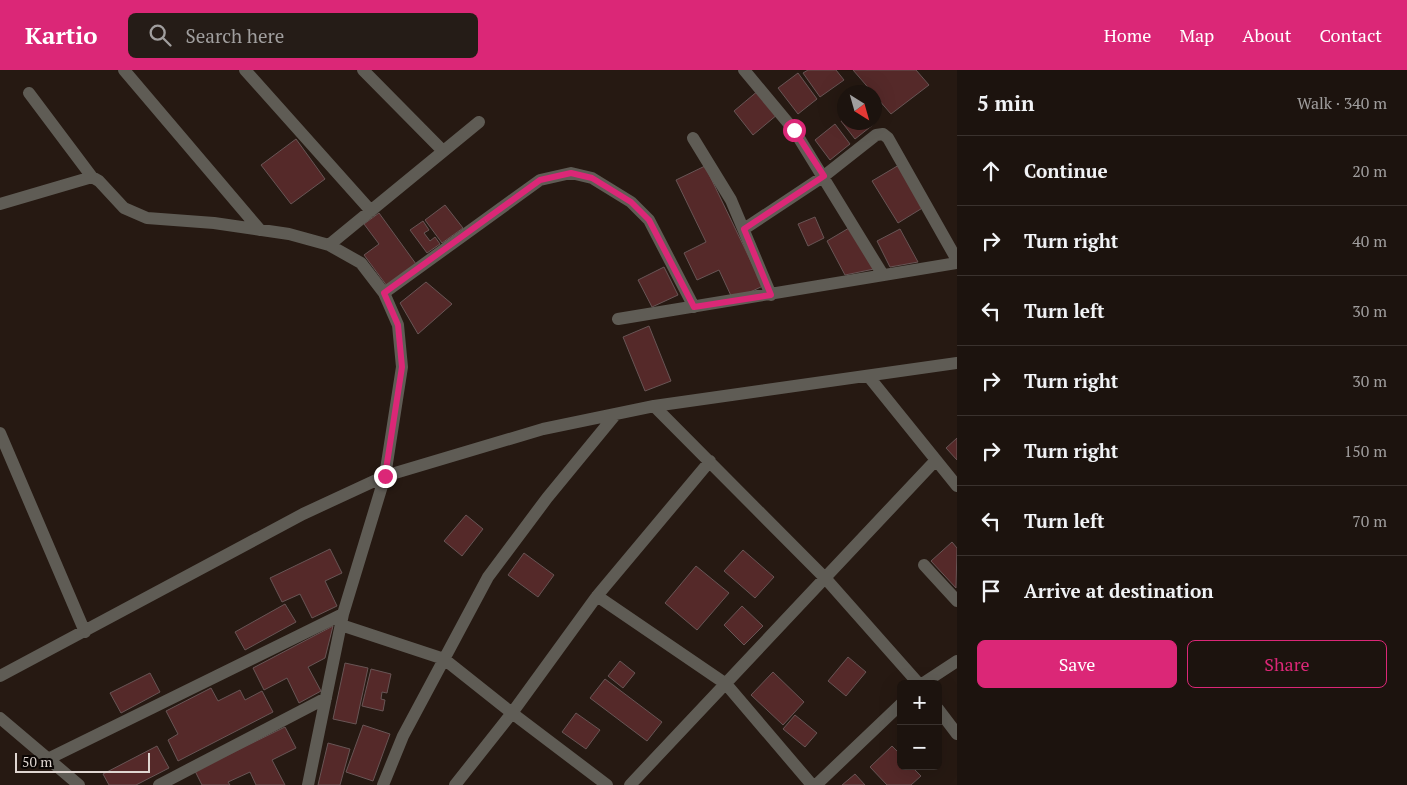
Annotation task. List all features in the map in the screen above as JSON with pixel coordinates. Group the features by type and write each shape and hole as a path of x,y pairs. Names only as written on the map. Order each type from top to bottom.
{"street":[{"path":"124,70 260,230"},
{"path":"246,70 371,211"},
{"path":"363,70 443,151"},
{"path":"744,70 794,130 824,176 883,275"},
{"path":"29,93 92,178 99,181 124,208 147,218 214,223 260,230 329,245 361,263 384,293 398,325 402,367 385,476 342,619 308,782 297,785"},
{"path":"329,245 479,122"},
{"path":"618,319 771,295 957,261 888,138 883,134 876,135 824,176 744,229"},
{"path":"693,138 730,200 771,295"},
{"path":"384,293 540,180 571,173 592,178 631,202 649,220 694,307"},
{"path":"0,204 78,180 92,178"},
{"path":"3,677 303,514 385,476 542,429 654,406 869,377 957,362"},
{"path":"869,377 957,486"},
{"path":"654,406 826,579 917,680"},
{"path":"383,785 403,736 488,577 547,498 616,414"},
{"path":"0,433 85,632"},
{"path":"630,785 826,579 935,461"},
{"path":"455,785 512,714 597,596 710,462"},
{"path":"924,565 957,601"},
{"path":"597,596 726,684 812,785"},
{"path":"48,759 342,619 444,659 512,714 607,785"},
{"path":"927,680 957,660"},
{"path":"159,785 326,698"},
{"path":"816,785 897,708"},
{"path":"942,714 957,734"},
{"path":"0,718 79,785"}],"building":[{"path":"808,70 836,70 844,80 820,97 803,73"},
{"path":"853,70 916,70 929,85 891,114 882,104 882,85 866,85"},
{"path":"798,73 817,99 798,114 778,88"},
{"path":"759,90 778,114 753,135 734,111"},
{"path":"835,124 837,130 840,130 850,144 830,160 815,140"},
{"path":"848,130 866,130 855,139"},
{"path":"296,139 325,179 291,204 261,165"},
{"path":"899,165 924,207 898,223 872,181"},
{"path":"705,166 763,286 733,300 719,270 697,280 684,253 706,242 676,180"},
{"path":"445,205 463,228 442,243 425,220"},
{"path":"379,213 416,264 387,286 364,255 379,244 364,224"},
{"path":"815,217 824,238 808,246 798,224"},
{"path":"423,221 429,230 424,233 430,241 435,237 440,244 427,253 410,230"},
{"path":"849,228 874,269 845,275 827,241"},
{"path":"900,229 918,262 890,267 877,241"},
{"path":"664,267 678,295 652,307 638,280"},
{"path":"426,282 452,304 418,334 400,303"},
{"path":"649,326 671,381 645,391 623,337"},
{"path":"957,438 957,460 946,448"},
{"path":"466,515 483,529 462,556 444,541"},
{"path":"952,542 957,548 956,588 931,561"},
{"path":"330,549 342,573 325,581 337,606 312,618 300,594 282,602 270,578"},
{"path":"743,550 774,577 755,598 724,571"},
{"path":"524,553 554,575 538,597 508,575"},
{"path":"696,566 729,593 697,630 665,603"},
{"path":"285,604 296,622 245,650 235,632"},
{"path":"742,606 763,626 744,645 724,625"},
{"path":"333,626 325,658 308,667 321,691 299,703 287,678 264,690 253,668"},
{"path":"848,657 866,672 846,696 828,681"},
{"path":"620,661 635,673 623,688 608,676"},
{"path":"345,663 368,668 356,724 333,719"},
{"path":"371,669 391,674 387,693 382,692 381,699 385,700 383,711 362,706"},
{"path":"773,672 804,702 783,725 751,695"},
{"path":"150,673 160,692 121,713 110,693"},
{"path":"605,679 662,722 647,741 590,698"},
{"path":"211,688 218,701 240,690 245,700 262,691 273,712 178,761 168,740 178,734 166,711"},
{"path":"576,713 600,730 586,749 562,732"},
{"path":"795,715 817,733 805,747 783,729"},
{"path":"363,725 390,734 373,781 346,772"},
{"path":"285,727 296,748 272,760 285,785 256,785 250,772 228,782 230,785 202,785 195,771"},
{"path":"328,743 350,749 340,785 318,785"},
{"path":"157,746 169,768 136,785 109,785 103,774"},
{"path":"892,746 897,751 897,770 915,770 921,776 911,785 887,785 870,767"},
{"path":"855,774 865,785 842,785"}],"route":[{"path":"385,476 402,367 398,325 384,293 540,180 571,173 592,178 631,202 649,220 694,307 771,295 744,229 824,176 794,130"}]}
